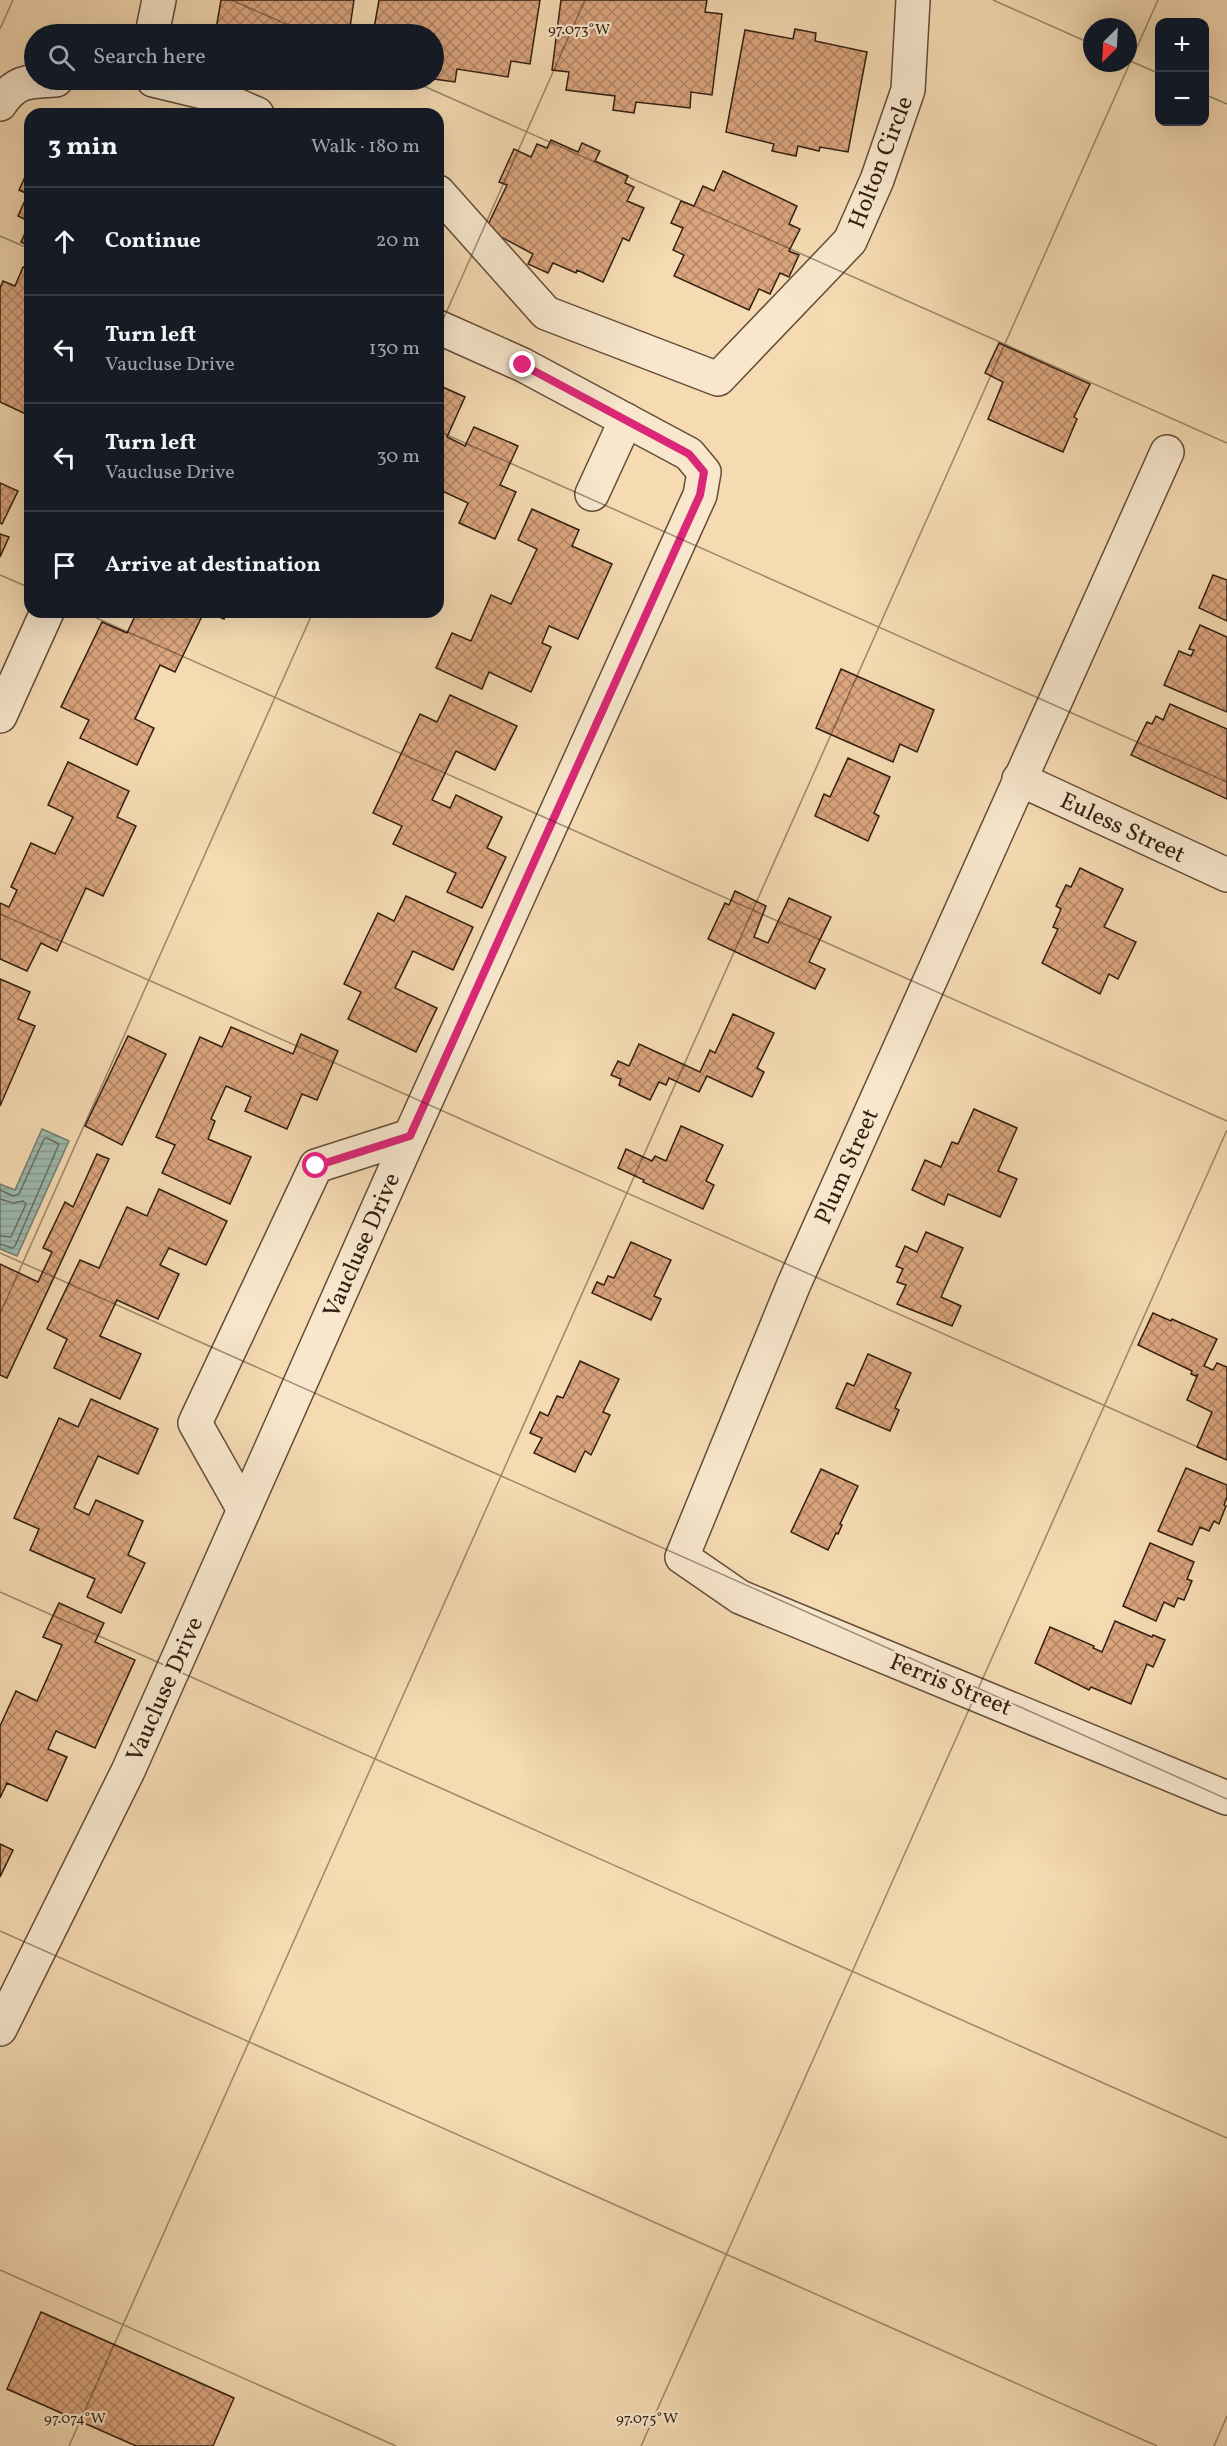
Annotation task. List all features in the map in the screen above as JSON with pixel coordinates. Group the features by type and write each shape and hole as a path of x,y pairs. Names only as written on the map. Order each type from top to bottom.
{"street":[{"path":"154,24 159,0"},
{"name":"Holton Circle","path":"444,199 546,313 718,379 850,241 877,180 908,90 913,0"},
{"path":"0,104 9,91 24,83"},
{"path":"194,90 211,94 243,108"},
{"name":"Vaucluse Drive","path":"0,2029 128,1771 410,1136 700,495 704,472 689,454 523,365 444,330"},
{"path":"592,494 626,420"},
{"name":"Plum Street","path":"682,1557 794,1284 1167,452"},
{"path":"0,717 44,618"},
{"name":"Euless Street","path":"1019,779 1227,875"},
{"path":"244,1510 195,1422 316,1166 410,1136"},
{"name":"Ferris Street","path":"682,1557 740,1597 1226,1796"}],"water":[{"path":"42,1129 69,1141 17,1256 0,1249 0,1184 15,1190"}],"building":[{"path":"221,0 354,0 350,24 217,24"},
{"path":"379,0 540,0 530,64 511,61 508,77 457,69 455,82 444,80 444,24 375,24"},
{"path":"561,0 707,0 705,12 722,14 712,95 691,92 690,108 636,102 634,113 613,110 615,96 566,90 569,72 552,70"},
{"path":"795,29 816,33 815,41 867,52 848,152 820,147 819,151 798,146 796,156 772,151 774,144 726,132 745,30 793,39"},
{"path":"551,140 578,152 582,143 600,151 595,161 628,176 625,183 634,187 627,201 644,208 629,241 623,238 603,282 577,270 576,273 553,263 548,273 528,264 533,254 486,229 507,185 499,182 514,149 531,157 537,144 547,148"},
{"path":"723,171 797,206 789,224 800,229 789,251 799,255 789,277 780,273 770,294 759,289 749,310 674,276 684,255 673,250 683,228 671,223 681,201 694,206 703,186 714,191"},
{"path":"24,179 24,192 19,190"},
{"path":"24,203 24,219 18,216"},
{"path":"24,267 24,413 0,402 0,288 3,281 15,286"},
{"path":"999,343 1090,384 1074,417 1077,419 1063,452 988,419 1003,382 985,373"},
{"path":"444,388 465,397 447,437 465,446 474,427 518,446 500,485 516,492 495,539 459,523 468,503 444,492"},
{"path":"0,483 18,491 2,524 0,523"},
{"path":"532,509 579,530 572,546 612,564 578,639 549,626 542,643 551,647 531,692 489,672 482,689 436,668 452,633 471,641 491,595 511,604 537,549 518,540"},
{"path":"0,534 9,537 0,557"},
{"path":"1213,575 1227,580 1227,621 1199,608"},
{"path":"134,618 201,618 175,672 160,665 135,719 154,728 137,765 80,738 89,720 61,707 102,622 127,633"},
{"path":"1200,625 1227,637 1227,712 1164,685 1179,651 1191,656 1194,650 1189,649"},
{"path":"841,669 934,710 917,752 900,744 893,762 816,728"},
{"path":"450,695 517,726 495,770 456,751 432,800 450,808 456,795 502,817 487,848 506,857 482,908 447,892 456,873 393,844 402,826 373,813 420,714 437,722"},
{"path":"1170,704 1227,729 1227,799 1131,755 1147,722 1152,724 1156,716 1163,720"},
{"path":"848,758 890,777 874,813 879,816 868,841 815,816 824,794 830,797"},
{"path":"68,762 129,791 117,817 136,826 103,896 86,888 57,951 41,943 27,971 0,959 0,903 9,907 17,890 11,887 31,843 55,854 73,817 48,805"},
{"path":"1080,868 1123,889 1104,927 1136,942 1118,979 1109,974 1100,994 1042,963 1058,929 1053,927 1061,909 1056,906 1066,885 1071,887"},
{"path":"735,891 766,906 754,937 768,943 789,898 831,917 809,962 825,969 815,989 708,939 725,903 729,905"},
{"path":"406,896 473,927 453,970 413,951 395,988 437,1008 416,1052 348,1019 361,992 344,984 378,913 394,921"},
{"path":"0,979 30,992 18,1019 35,1026 0,1106"},
{"path":"733,1014 774,1033 757,1068 764,1072 752,1097 707,1076 699,1092 669,1078 666,1085 659,1082 650,1100 619,1085 621,1079 611,1075 618,1061 629,1066 639,1044 700,1072 710,1050 715,1053"},
{"path":"231,1027 293,1054 301,1034 338,1051 317,1100 302,1094 287,1129 245,1111 251,1097 226,1086 211,1119 215,1121 208,1139 251,1157 230,1204 162,1173 175,1145 156,1137 200,1037 222,1047"},
{"path":"128,1036 166,1054 122,1145 85,1126"},
{"path":"974,1109 1017,1128 998,1171 1017,1179 1000,1217 948,1194 944,1205 912,1190 925,1160 941,1167 952,1142 958,1144"},
{"path":"681,1126 723,1145 706,1181 714,1185 703,1209 618,1168 626,1149 652,1161 655,1156 666,1161"},
{"path":"97,1154 109,1159 7,1378 0,1375 0,1264 38,1282 52,1252 43,1248 65,1202 73,1207"},
{"path":"159,1189 227,1221 206,1265 169,1248 160,1265 179,1274 158,1319 117,1300 100,1336 141,1354 120,1399 54,1368 67,1339 47,1329 80,1260 99,1268 127,1207 147,1216"},
{"path":"926,1232 963,1248 941,1297 961,1306 952,1326 897,1304 906,1285 897,1282 903,1269 896,1266 905,1246 917,1252"},
{"path":"631,1242 671,1260 654,1296 661,1299 651,1320 592,1293 597,1282 604,1285 608,1276 614,1278"},
{"path":"1153,1313 1217,1339 1204,1366 1213,1370 1217,1363 1227,1367 1227,1460 1197,1447 1212,1412 1187,1400 1198,1374 1196,1376 1191,1374 1192,1371 1138,1345"},
{"path":"868,1354 911,1373 895,1408 899,1410 890,1431 836,1408 847,1383 854,1386"},
{"path":"580,1361 619,1379 603,1412 610,1415 591,1455 585,1451 575,1472 534,1453 542,1438 530,1433 540,1412 548,1416 557,1396 563,1398"},
{"path":"91,1399 158,1429 138,1474 98,1456 74,1508 89,1515 96,1500 143,1521 128,1555 145,1563 121,1613 87,1597 95,1579 30,1550 39,1529 14,1518 59,1418 78,1427"},
{"path":"1186,1468 1227,1485 1224,1505 1226,1506 1219,1524 1214,1521 1209,1531 1200,1527 1192,1545 1158,1531"},
{"path":"821,1469 858,1486 840,1524 842,1525 838,1534 836,1533 828,1550 791,1532"},
{"path":"1150,1543 1194,1562 1187,1579 1192,1581 1184,1600 1178,1598 1174,1607 1164,1602 1156,1621 1123,1606"},
{"path":"59,1603 104,1623 95,1642 135,1660 95,1748 56,1731 48,1749 67,1757 47,1801 7,1783 0,1798 0,1726 16,1691 37,1701 62,1645 43,1637"},
{"path":"1115,1621 1152,1637 1153,1635 1165,1640 1153,1667 1147,1664 1131,1704 1091,1687 1089,1690 1035,1663 1050,1627 1094,1646 1093,1648 1102,1652"},
{"path":"0,1844 13,1850 0,1877"},
{"path":"41,2312 234,2398 213,2446 136,2446 7,2389"}],"route":[{"path":"316,1166 410,1136 700,495 704,472 689,454 523,365"}]}
